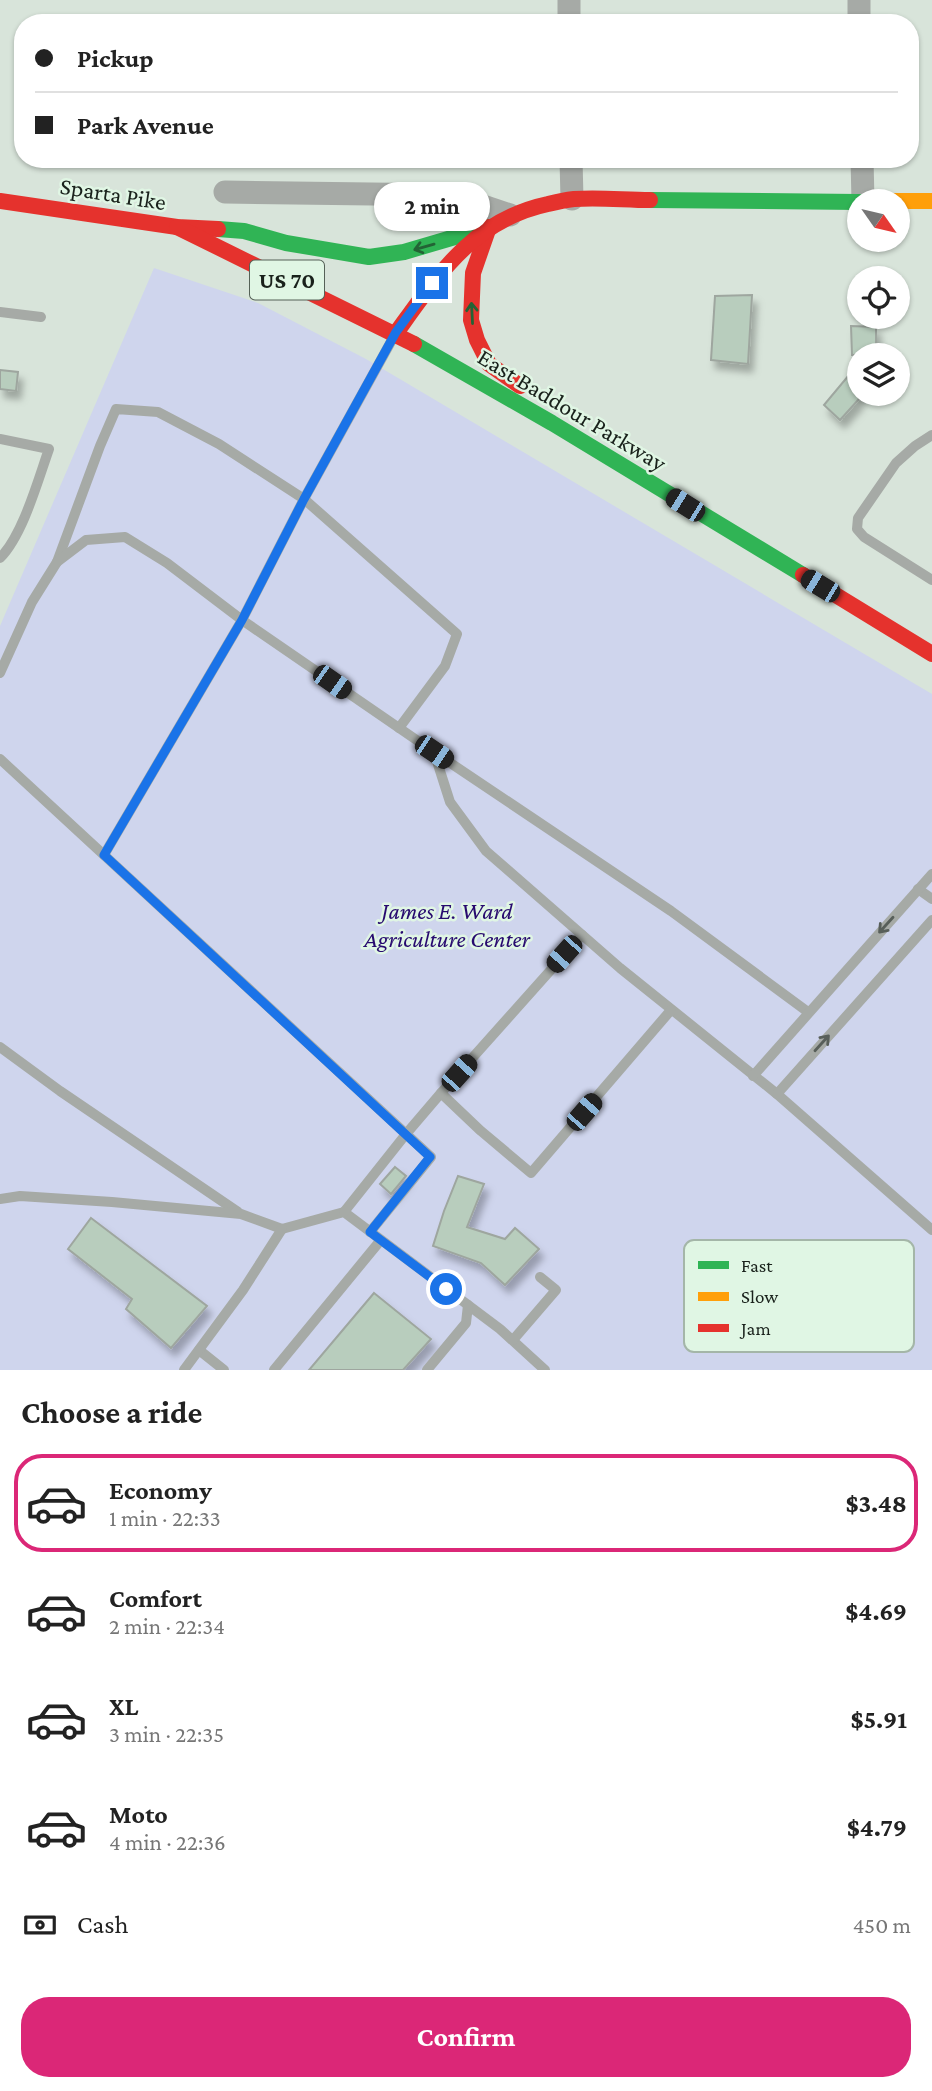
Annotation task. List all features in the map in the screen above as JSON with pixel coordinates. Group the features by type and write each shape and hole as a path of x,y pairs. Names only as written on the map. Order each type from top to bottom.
{"main road":[{"path":"396,332 449,262 474,238 510,215 572,200 847,201"},
{"name":"Sparta Pike","path":"0,201 177,227"},
{"path":"910,201 932,201"},
{"path":"177,227 244,231 286,243 369,257 404,252 489,227"},
{"name":"East Baddour Parkway","path":"177,227 396,332 552,423 932,654"},
{"path":"489,227 473,273 471,320 477,340 489,364 523,388 552,423"}],"street":[{"path":"571,168 572,200"},
{"path":"861,189 862,168"},
{"path":"225,192 450,195 510,215"}],"lane":[{"path":"0,312 41,317"},
{"path":"104,855 242,620 304,499 396,332"},
{"path":"0,673 32,601 57,562 116,409 158,412 219,444 304,499 457,634 445,666 399,728"},
{"path":"932,435 896,463 858,518 857,528 864,537 932,580"},
{"path":"0,439 49,449 9,549 0,558"},
{"path":"57,562 86,540 125,537 167,563 242,620 434,752 671,911 808,1012"},
{"path":"434,752 450,802 486,850 671,1010 777,1094 932,1230"},
{"path":"0,759 430,1157 370,1232"},
{"path":"753,1076 932,874"},
{"path":"918,889 932,899"},
{"path":"777,1094 932,920"},
{"path":"0,1047 241,1214 282,1229 344,1212 441,1093 582,935"},
{"path":"441,1093 531,1173 671,1010"},
{"path":"0,1199 20,1196 241,1214"},
{"path":"344,1212 513,1340 537,1367"},
{"path":"184,1370 243,1290 282,1229"},
{"path":"274,1370 380,1241"},
{"path":"513,1340 556,1290 540,1276"},
{"path":"427,1370 466,1323 468,1305"},
{"path":"199,1350 224,1370"}],"green space":[{"name":"James E. Ward Agriculture Center","path":"154,268 258,303 366,359 932,694 932,1370 0,1370 0,626"}],"building":[{"path":"752,295 748,364 711,360 715,296"},
{"path":"851,329 876,329 876,343 852,343"},
{"path":"0,370 18,372 16,391 0,389"},
{"path":"847,377 847,406 853,406 840,420 824,405"},
{"path":"395,1167 406,1176 391,1194 380,1184"},
{"path":"458,1176 484,1184 467,1227 505,1239 515,1228 539,1249 505,1285 481,1263 433,1246"},
{"path":"91,1218 207,1306 171,1348 126,1309 132,1299 68,1249"},
{"path":"374,1293 431,1339 403,1370 309,1370"}],"traffic: fast":[{"path":"650,200 847,202"},
{"path":"218,229 244,231 286,243 369,257 404,252 489,227"},
{"path":"414,344 552,423 803,575"}],"traffic: slow":[{"path":"910,201 932,201"}],"traffic: jam":[{"path":"396,333 443,271 478,237 499,223 522,212 567,200 650,200"},
{"path":"0,201 177,227 218,229"},
{"path":"177,227 414,344"},
{"path":"489,227 473,273 471,320 489,364 520,386"},
{"path":"803,575 932,654"}],"route":[{"path":"432,283 396,332 304,499 242,620 104,855 430,1157 370,1232 446,1289"}]}
